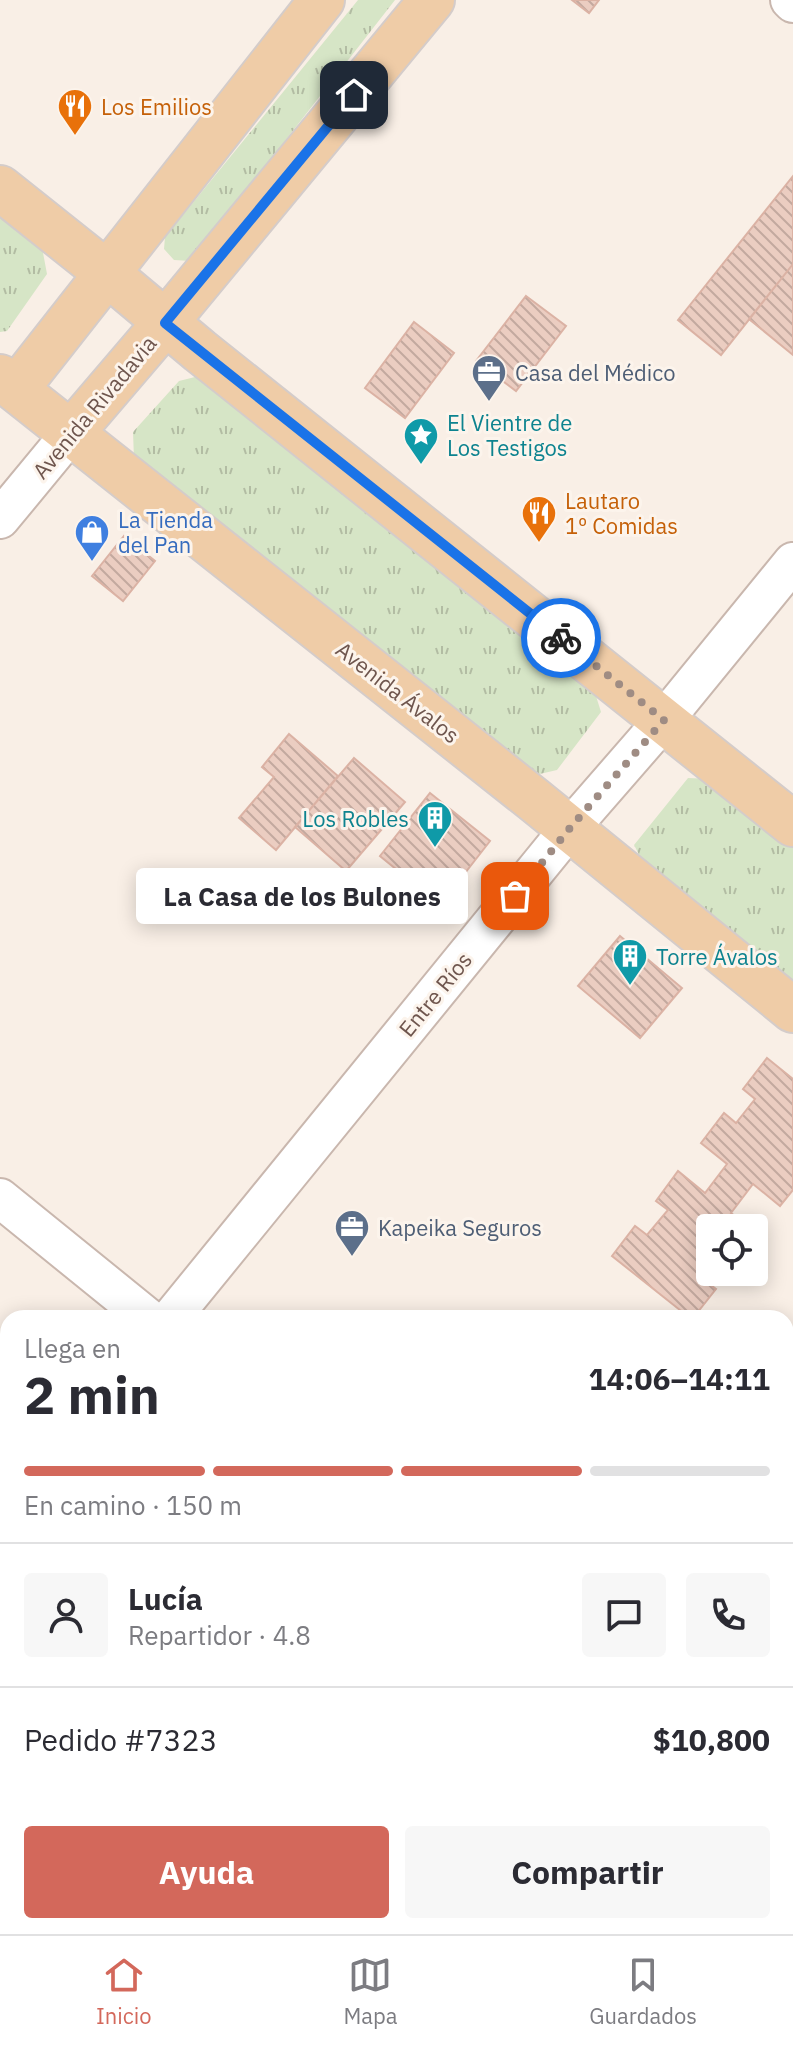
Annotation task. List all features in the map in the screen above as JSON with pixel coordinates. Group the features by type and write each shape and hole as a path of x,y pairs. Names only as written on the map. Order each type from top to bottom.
{"main road":[{"path":"6,392 108,274 322,0"},
{"name":"Avenida Rivadavia","path":"71,433 432,0"},
{"path":"0,188 793,824"},
{"name":"Avenida Ávalos","path":"6,392 71,433 570,828 793,1010"}],"street":[{"name":"Avenida Rivadavia","path":"0,519 71,433"},
{"name":"Entre Ríos","path":"178,1310 570,828 664,720 793,562"},
{"path":"0,1198 138,1310"}],"green space":[{"path":"358,0 395,0 191,261 174,260 164,249 165,237"},
{"path":"0,209 41,242 47,274 7,331 0,332"},
{"path":"203,375 591,680 601,712 557,770 531,776 134,459 133,432 179,381"},
{"path":"688,778 713,779 793,846 793,987 645,866 634,845"}],"building":[{"path":"572,0 599,0 589,13"},
{"path":"793,176 793,264 721,355 678,320"},
{"path":"793,264 793,355 749,319"},
{"path":"526,296 566,326 516,391 476,361"},
{"path":"414,322 454,353 405,418 365,388"},
{"path":"124,536 155,561 123,601 92,576"},
{"path":"289,734 338,776 276,850 239,818 274,777 262,767"},
{"path":"354,758 405,802 346,871 295,827"},
{"name":"Los Robles","path":"430,793 490,841 440,905 380,856"},
{"name":"Torre Ávalos","path":"620,936 682,988 640,1038 578,986"},
{"path":"767,1058 793,1079 793,1190 780,1206 753,1184 732,1214 696,1214 696,1286 716,1289 699,1310 680,1310 612,1256 635,1226 647,1235 668,1210 656,1201 678,1171 705,1193 727,1164 701,1143 724,1113 736,1123 755,1099 743,1089"}],"way so far":[{"path":"515,896 664,720 561,638"}],"place":[{"name":"Los Emilios","path":"75,137"},
{"name":"Casa del Médico","path":"489,403"},
{"name":"El Vientre de Los Testigos","path":"421,466"},
{"name":"Lautaro 1º Comidas","path":"539,544"},
{"name":"La Tienda del Pan","path":"92,563"},
{"name":"Los Robles","path":"435,849"},
{"name":"La Casa de los Bulones","path":"515,896"},
{"name":"Torre Ávalos","path":"630,987"},
{"name":"Kapeika Seguros","path":"352,1258"}],"route":[{"path":"354,95 165,323 561,638"}]}
